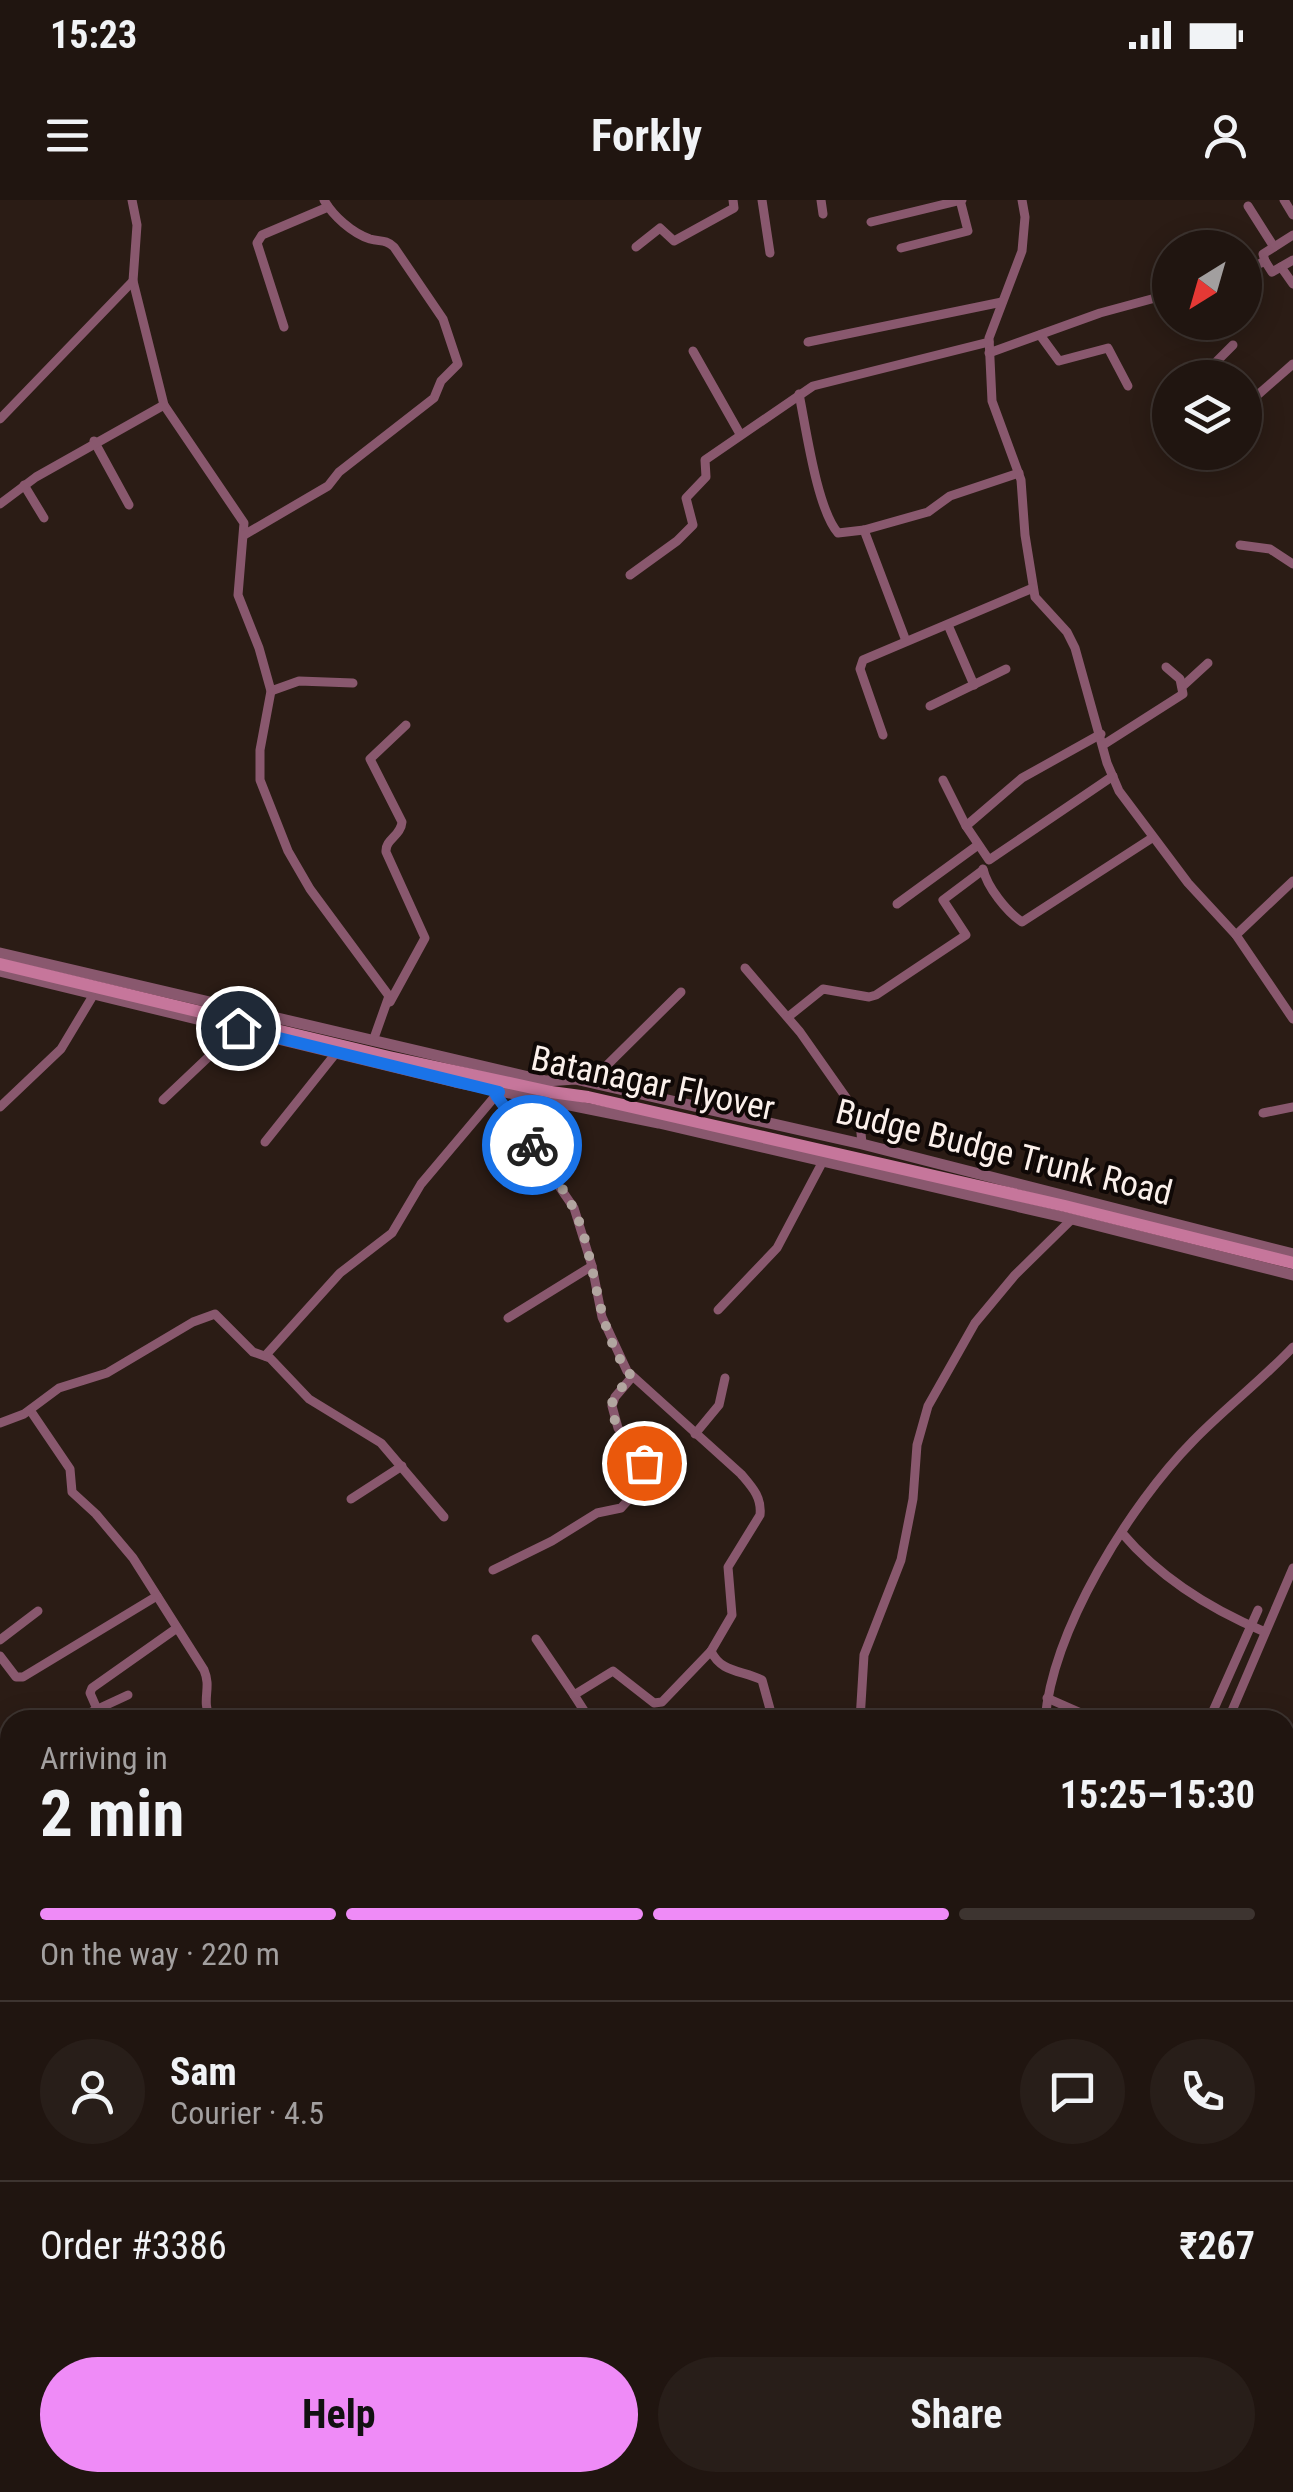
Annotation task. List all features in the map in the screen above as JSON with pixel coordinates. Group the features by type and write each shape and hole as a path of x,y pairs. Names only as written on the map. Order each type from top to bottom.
{"main road":[{"name":"Batanagar Flyover","path":"0,967 389,1057 588,1097 1293,1263"}],"street":[{"path":"132,200 138,225 133,281 164,405 240,513 244,535 238,595 271,691 260,750 260,780 288,850 303,876 390,1002"},
{"path":"636,247 660,228 674,241 734,208 733,200"},
{"path":"762,200 770,253"},
{"path":"821,200 823,214"},
{"path":"871,222 923,204 961,200 968,231 901,248"},
{"path":"1022,200 1022,251 989,348 994,414 1019,473 1033,588 1041,606 1068,632 1119,791 1188,883 1236,935 1293,1019"},
{"path":"1284,200 1293,215"},
{"path":"244,535 328,486 339,472 434,398 441,381 458,364 443,319 394,247 385,240 364,236 326,204 262,235 257,243 284,327"},
{"path":"1248,206 1274,247"},
{"path":"1293,235 1262,255 1272,272 1293,260"},
{"path":"1281,268 1293,284"},
{"path":"0,419 133,281"},
{"path":"630,575 678,542 693,525 686,498 706,477 704,460 799,394 824,382 1040,335 1100,312 1152,299"},
{"path":"808,342 1002,302"},
{"path":"1040,335 1060,361 1100,347 1108,348 1128,386"},
{"path":"1217,360 1233,345"},
{"path":"692,351 740,434"},
{"path":"1262,390 1293,364"},
{"path":"799,394 816,475 834,530 842,534 928,512 950,496 1019,473"},
{"path":"0,504 94,442 164,405"},
{"path":"94,442 129,504"},
{"path":"24,486 44,518"},
{"path":"864,530 906,641"},
{"path":"1240,545 1270,549 1293,564"},
{"path":"883,735 860,663 1033,588"},
{"path":"948,624 974,685"},
{"path":"966,826 1022,778 1180,698 1184,685 1208,663"},
{"path":"1166,667 1184,685"},
{"path":"930,706 1006,670"},
{"path":"271,691 305,681 353,683"},
{"path":"374,1041 425,938 386,852 387,843 399,832 402,822 370,759 406,725"},
{"path":"942,780 986,858 992,860 1113,776"},
{"path":"982,870 1014,917 1022,922 1152,838"},
{"path":"897,904 978,844"},
{"path":"788,1017 823,990 876,995 966,935 943,900 982,870 986,858"},
{"path":"1236,935 1293,881"},
{"name":"Budge Budge Trunk Road","path":"0,952 504,1072 546,1081 590,1082 862,1144 1293,1254"},
{"name":"Budge Budge Trunk Road","path":"0,967 94,994 497,1093 659,1123 1293,1275"},
{"path":"746,968 788,1017 852,1106 860,1122 862,1144"},
{"path":"590,1082 681,992"},
{"path":"0,1107 61,1048 94,994"},
{"path":"163,1100 238,1028"},
{"path":"266,1142 336,1053"},
{"path":"265,1356 340,1274 392,1232 422,1184 497,1093 504,1072"},
{"path":"497,1093 574,1208 592,1266 602,1317 632,1377 741,1474 756,1492 761,1506 756,1524 728,1567 732,1616 711,1651 658,1704 613,1671 574,1695"},
{"path":"1264,1113 1293,1107"},
{"path":"718,1310 778,1248 823,1161"},
{"path":"861,1710 864,1656 901,1560 918,1445 928,1406 975,1323 1008,1282 1072,1219"},
{"path":"508,1318 592,1266"},
{"path":"0,1423 30,1410 59,1388 106,1373 210,1314 219,1316 253,1352 265,1356 309,1398 371,1435 444,1517"},
{"path":"1046,1710 1048,1684 1070,1626 1151,1489 1190,1443 1293,1347"},
{"path":"493,1570 552,1542 596,1513 621,1508 647,1479 648,1469 618,1428 612,1406 632,1377"},
{"path":"695,1434 720,1405 724,1378"},
{"path":"30,1410 70,1469 72,1492 118,1540 208,1680 204,1701 207,1710"},
{"path":"351,1499 402,1466"},
{"path":"1122,1533 1173,1584 1266,1632"},
{"path":"1232,1710 1293,1568"},
{"path":"0,1656 16,1677 23,1677 157,1596"},
{"path":"1214,1710 1258,1610"},
{"path":"0,1640 38,1611"},
{"path":"97,1708 90,1693 92,1688 177,1628"},
{"path":"536,1639 584,1710"},
{"path":"711,1651 730,1672 762,1680 770,1710"},
{"path":"93,1710 128,1696"},
{"path":"1047,1698 1074,1710"}],"way so far":[{"path":"532,1145 574,1208 581,1226 602,1317 632,1377 612,1406 618,1428 644,1463"}],"route":[{"path":"238,1028 499,1092 496,1095 532,1145"}]}
